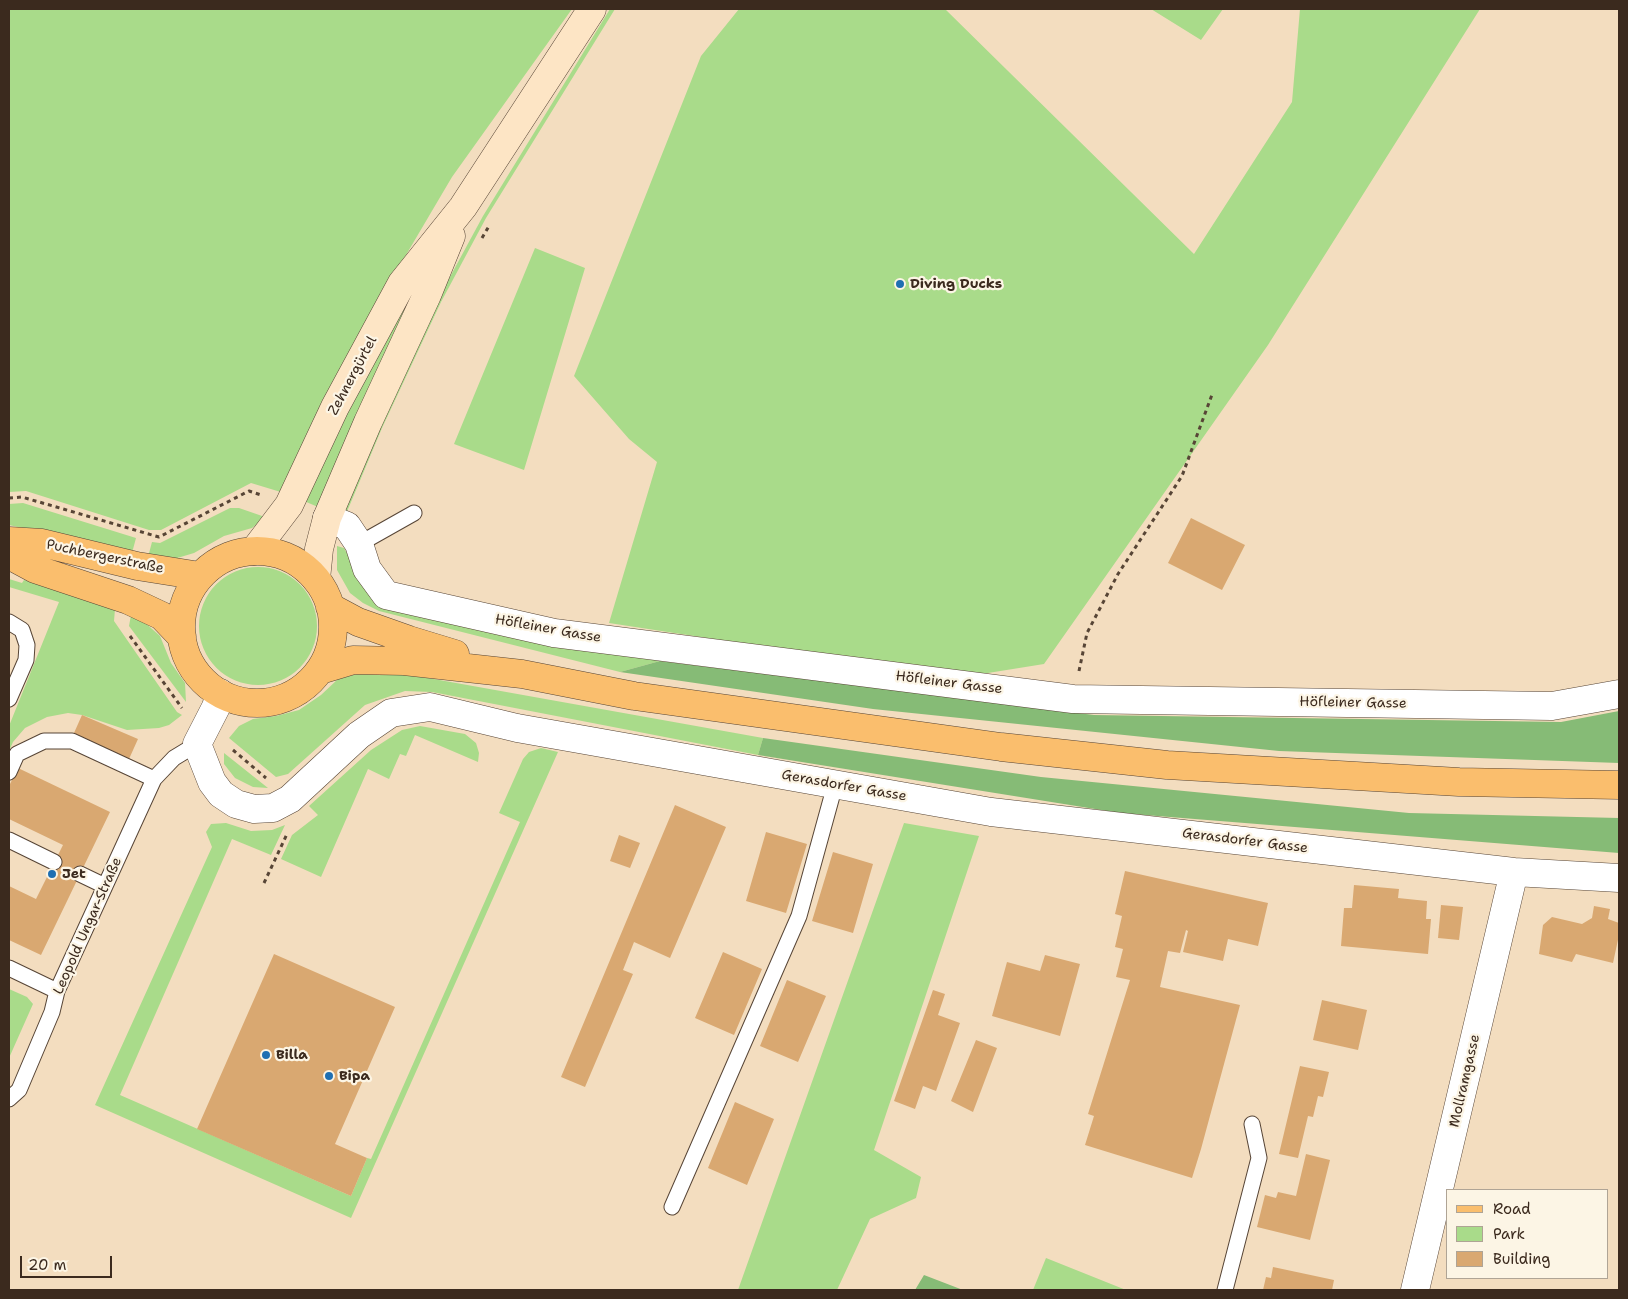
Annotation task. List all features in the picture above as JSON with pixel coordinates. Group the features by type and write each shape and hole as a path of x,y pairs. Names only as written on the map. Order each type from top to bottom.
{"main road":[{"name":"Zehnergürtel","path":"254,551 289,505 335,407 402,283 463,207 592,9"},
{"name":"Zehnergürtel","path":"316,579 319,549 327,518 368,422 427,295 463,207"},
{"name":"Puchbergerstraße","path":"9,541 42,543 137,566 200,576"},
{"path":"254,551 282,555 306,569 322,588 333,620 333,633 326,659 320,670 296,692 266,702 235,700 220,693 206,683 194,670 186,654 182,638 181,621 184,605 200,576 225,558 254,551"},
{"name":"Puchbergerstraße","path":"9,555 35,569 128,600 162,616 182,638"},
{"path":"330,607 358,622 409,640 522,674"},
{"path":"320,670 353,660 404,661 522,674 634,696 1001,747 1168,765 1459,782 1619,785"}],"street":[{"name":"Höfleiner Gasse","path":"327,518 347,526 359,544 367,569 386,595 554,633 1073,698 1552,706 1619,694"},
{"path":"197,744 216,706 220,693"},
{"name":"Gerasdorfer Gasse","path":"197,744 212,782 221,794 236,804 254,809 273,808 290,798 359,736 391,713 430,707 517,728 992,812 1514,872 1619,878"},
{"name":"Mollramgasse","path":"1415,1290 1514,872"}],"lane":[{"path":"359,544 414,514"},
{"path":"9,622 22,630 28,645 26,660 9,699"},
{"path":"9,772 17,754 44,741 72,741 154,779"},
{"name":"Leopold Ungar-Straße","path":"9,1098 19,1090 52,1012 57,991 154,779 174,758 197,744"},
{"path":"672,1207 799,916 835,785"},
{"path":"9,840 54,862"},
{"path":"80,874 105,886"},
{"path":"9,968 57,991"},
{"path":"1225,1290 1259,1158 1252,1124"}],"path":[{"path":"482,239 490,223"},
{"path":"1073,698 1086,633 1118,574 1182,476 1213,392"},
{"path":"9,498 22,497 159,537 249,491 289,505"}],"green space":[{"path":"9,9 572,9 452,177 393,277 284,493 251,483 161,530 149,530 26,491 9,492"},
{"path":"610,9 615,9 486,218 441,302 382,428 346,514 342,512 438,299 483,216"},
{"name":"Diving Ducks","path":"739,9 945,9 1194,254 1292,102 1300,9 1480,9 1268,345 1044,664 963,677 609,623 657,462 629,439 574,376 701,56"},
{"path":"1151,9 1223,9 1201,40"},
{"path":"535,248 585,268 524,470 454,444"},
{"path":"412,287 417,290 318,507 304,501 346,409"},
{"path":"23,503 136,538 132,553 9,525 9,504"},
{"path":"230,508 239,508 265,517 252,528 224,536 194,553 174,559 148,557 152,542 160,543"},
{"path":"337,546 344,548 369,592 508,633 660,661 620,672 379,611 363,603 350,593 337,570"},
{"path":"258,567 281,571 300,584 313,603 317,626 313,649 300,668 281,681 258,685 235,681 216,668 203,649 199,626 203,603 216,584 235,571"},
{"path":"9,579 22,583 24,580 115,609 114,621 177,712 182,715 169,725 159,728 127,730 82,715 68,713 47,717 25,728 13,742 9,751 9,726 59,602 9,587"},
{"path":"131,615 142,620 160,636 171,663 185,683 186,702 129,626"},
{"path":"660,661 1094,715 1561,722 1619,711 1619,763 1279,751 873,709 620,672"},
{"path":"379,672 417,676 763,738 758,755 432,692 405,691 365,705 288,774 276,777 229,738 239,726 253,719 299,710 321,695 338,679 357,674"},
{"path":"420,726 465,734 476,743 479,753 478,762 415,735 406,756 400,754 389,779 368,769 321,877 281,859 292,835 318,815 309,806 371,750 402,730"},
{"path":"763,738 1041,777 1409,813 1619,818 1619,853 1120,813 758,755"},
{"path":"541,748 558,752 351,1218 95,1105 212,847 206,832 211,824 226,823 251,831 272,830 285,825 271,855 232,839 120,1095 351,1196 367,1158 371,1159 520,822 499,813 523,759 529,752"},
{"path":"224,753 268,788 253,787 235,778 224,764"},
{"path":"904,823 979,836 874,1150 921,1177 916,1198 870,1219 837,1290 738,1290"},
{"path":"9,989 27,997 33,1004 9,1058"},
{"path":"1046,1258 1126,1290 1033,1290"},
{"path":"924,1275 963,1290 915,1290"}],"building":[{"path":"1191,518 1245,545 1222,590 1168,563"},
{"path":"82,715 138,739 129,759 74,733"},
{"path":"18,768 110,812 41,955 9,940 9,886 36,899 63,845 9,819 9,786"},
{"path":"675,805 726,827 670,958 634,942 623,970 633,974 585,1087 561,1077"},
{"path":"766,832 807,844 786,913 746,901"},
{"path":"619,835 640,843 630,868 610,861"},
{"path":"833,852 873,864 853,933 812,921"},
{"path":"1125,871 1268,903 1258,946 1228,939 1223,961 1183,952 1188,931 1186,930 1180,953 1168,951 1160,987 1240,1005 1192,1178 1085,1145 1094,1116 1088,1114 1130,980 1116,977 1123,949 1115,947 1122,916 1115,914"},
{"path":"1354,885 1399,889 1398,898 1427,901 1426,919 1431,919 1428,954 1341,946 1344,908 1352,908"},
{"path":"1441,905 1463,907 1459,940 1438,938"},
{"path":"1594,906 1610,909 1608,919 1619,923 1619,935 1613,963 1576,954 1572,962 1539,954 1543,925 1552,917 1582,924 1592,918"},
{"path":"723,952 762,969 734,1035 695,1018"},
{"path":"274,954 395,1007 335,1144 367,1158 351,1196 197,1129"},
{"path":"1045,955 1080,964 1060,1036 992,1016 1007,962 1040,971"},
{"path":"787,980 826,996 798,1062 760,1046"},
{"path":"933,990 945,994 938,1015 960,1023 936,1091 923,1086 915,1109 894,1101"},
{"path":"1322,1000 1367,1010 1358,1050 1313,1040"},
{"path":"976,1040 997,1048 973,1112 951,1101"},
{"path":"1300,1066 1329,1072 1323,1097 1318,1096 1313,1117 1308,1116 1298,1158 1279,1154"},
{"path":"735,1102 774,1119 747,1185 708,1168"},
{"path":"1306,1154 1330,1160 1310,1240 1257,1227 1265,1195 1276,1198 1278,1192 1296,1196"},
{"path":"1273,1267 1334,1280 1332,1290 1263,1290 1266,1277 1271,1278"}],"place":[{"name":"Diving Ducks","path":"900,284"},
{"name":"Jet","path":"52,874"},
{"name":"Billa","path":"266,1055"},
{"name":"Bipa","path":"329,1076"}]}
